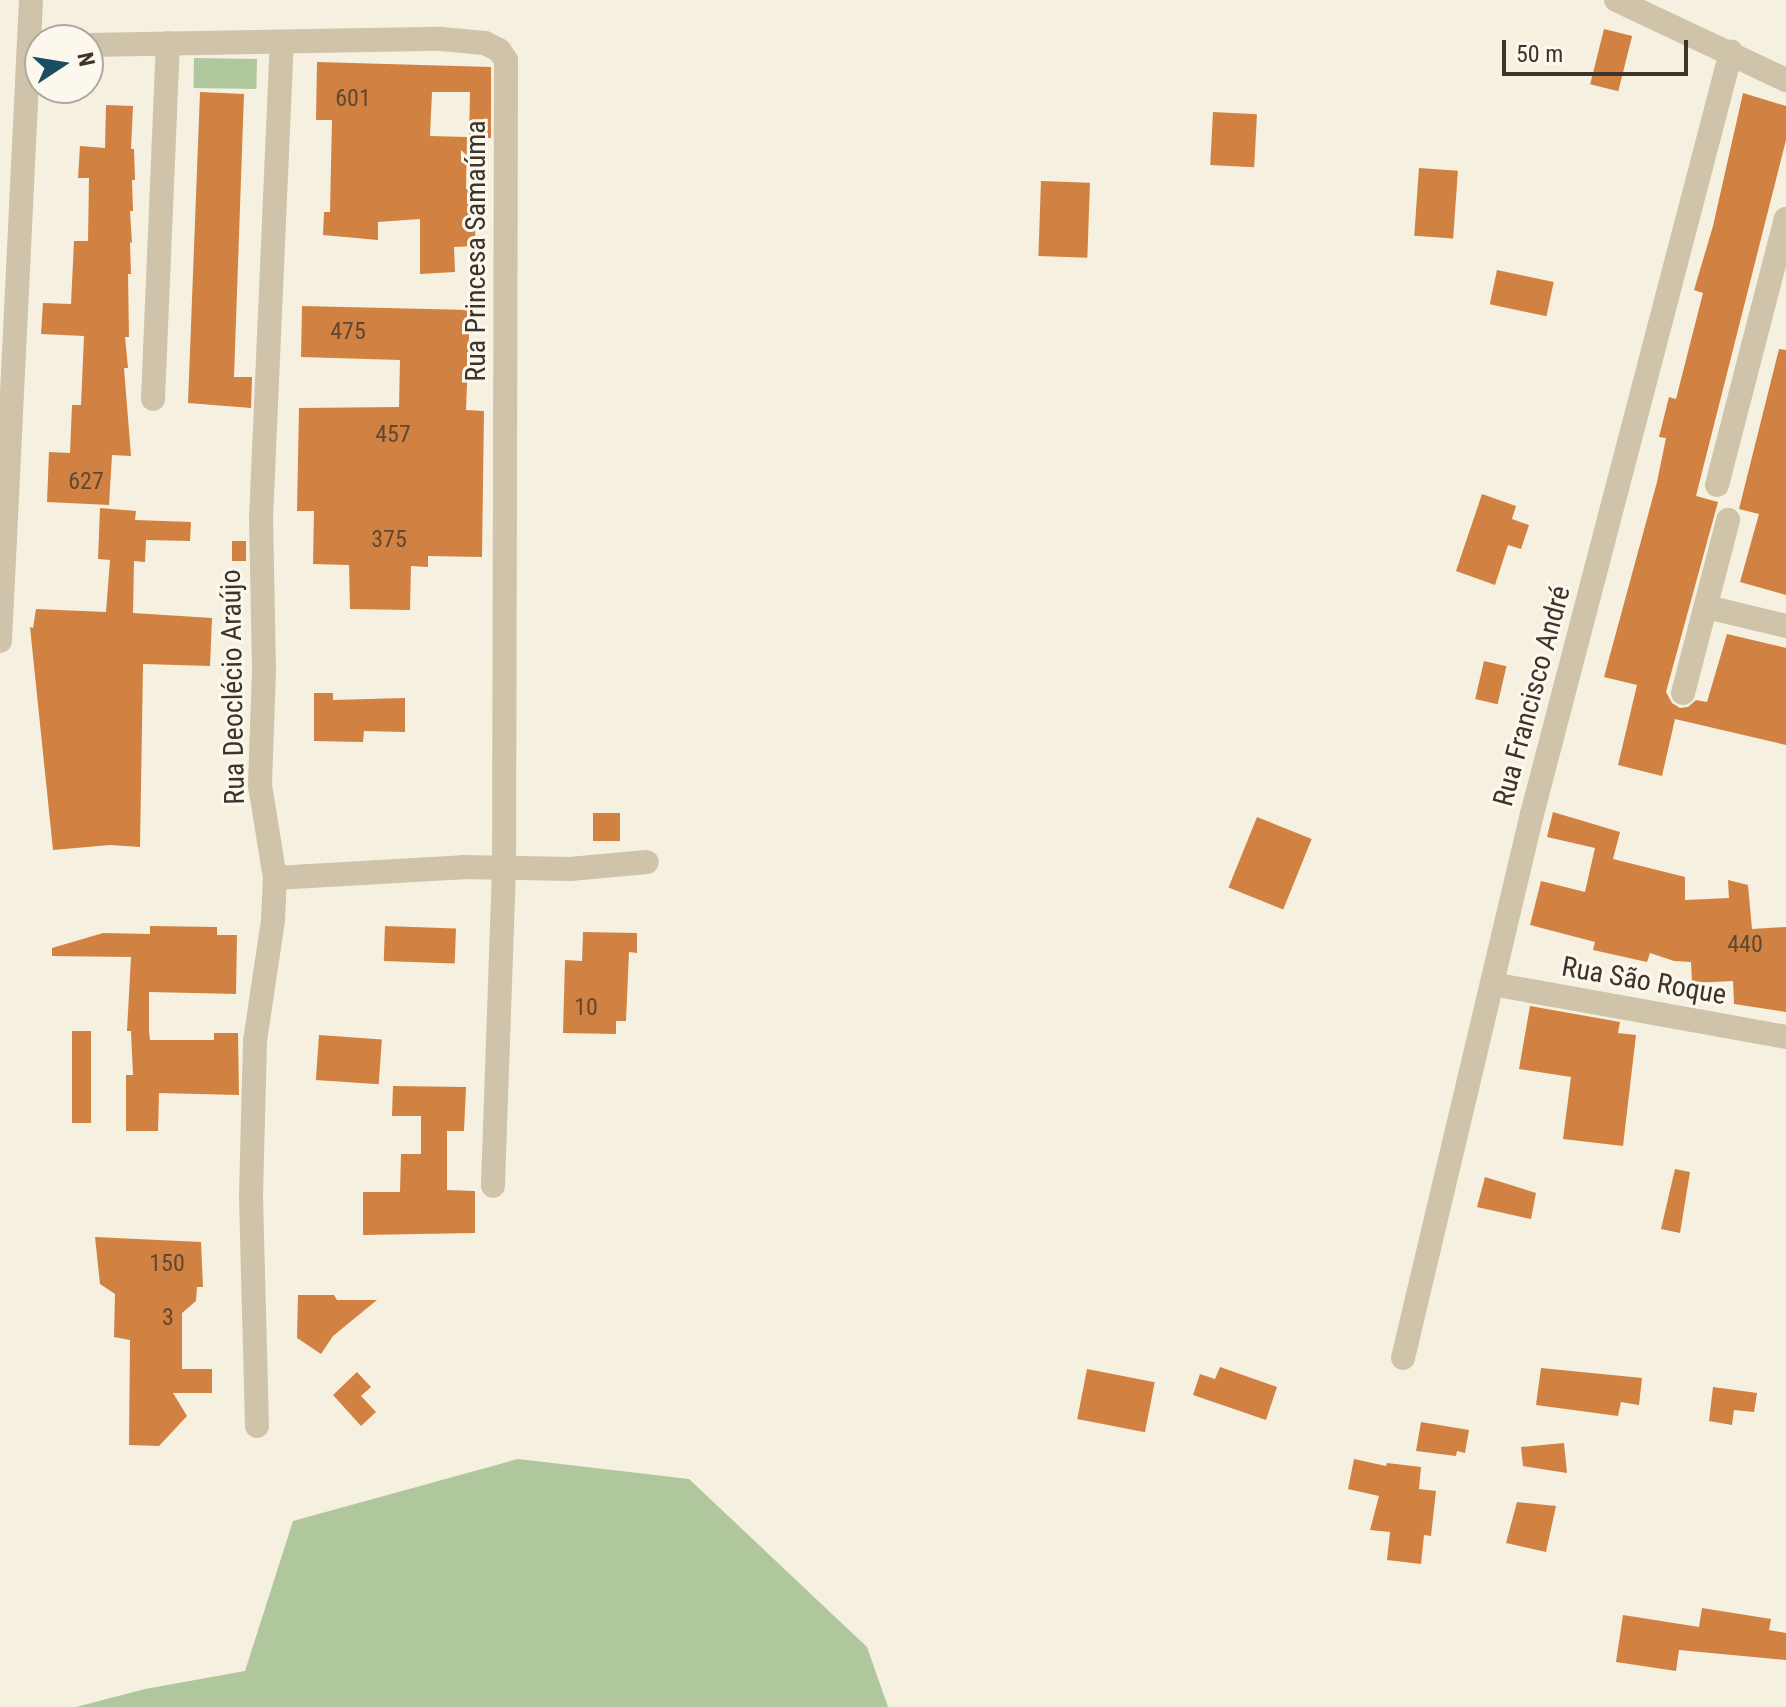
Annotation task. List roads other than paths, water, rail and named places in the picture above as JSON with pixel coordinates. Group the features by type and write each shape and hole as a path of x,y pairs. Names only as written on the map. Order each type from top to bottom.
{"street":[{"path":"31,0 33,24"},
{"path":"1616,0 1786,80"},
{"name":"Rua Princesa Samaúma","path":"104,45 468,40 499,50 506,60 504,869"},
{"name":"Rua Deoclécio Araújo","path":"257,1426 251,1195 255,1041 273,920 275,878 260,785 264,671 261,519 282,42"},
{"path":"153,399 168,43"},
{"name":"Rua Francisco André","path":"1403,1358 1532,814 1731,52"},
{"path":"0,641 32,104"},
{"path":"1717,485 1786,219"},
{"path":"1683,693 1728,520"},
{"path":"1707,607 1786,626"},
{"path":"275,878 394,869 570,869 647,862"},
{"path":"493,1186 504,869"},
{"name":"Rua São Roque","path":"1492,984 1786,1037"}]}
